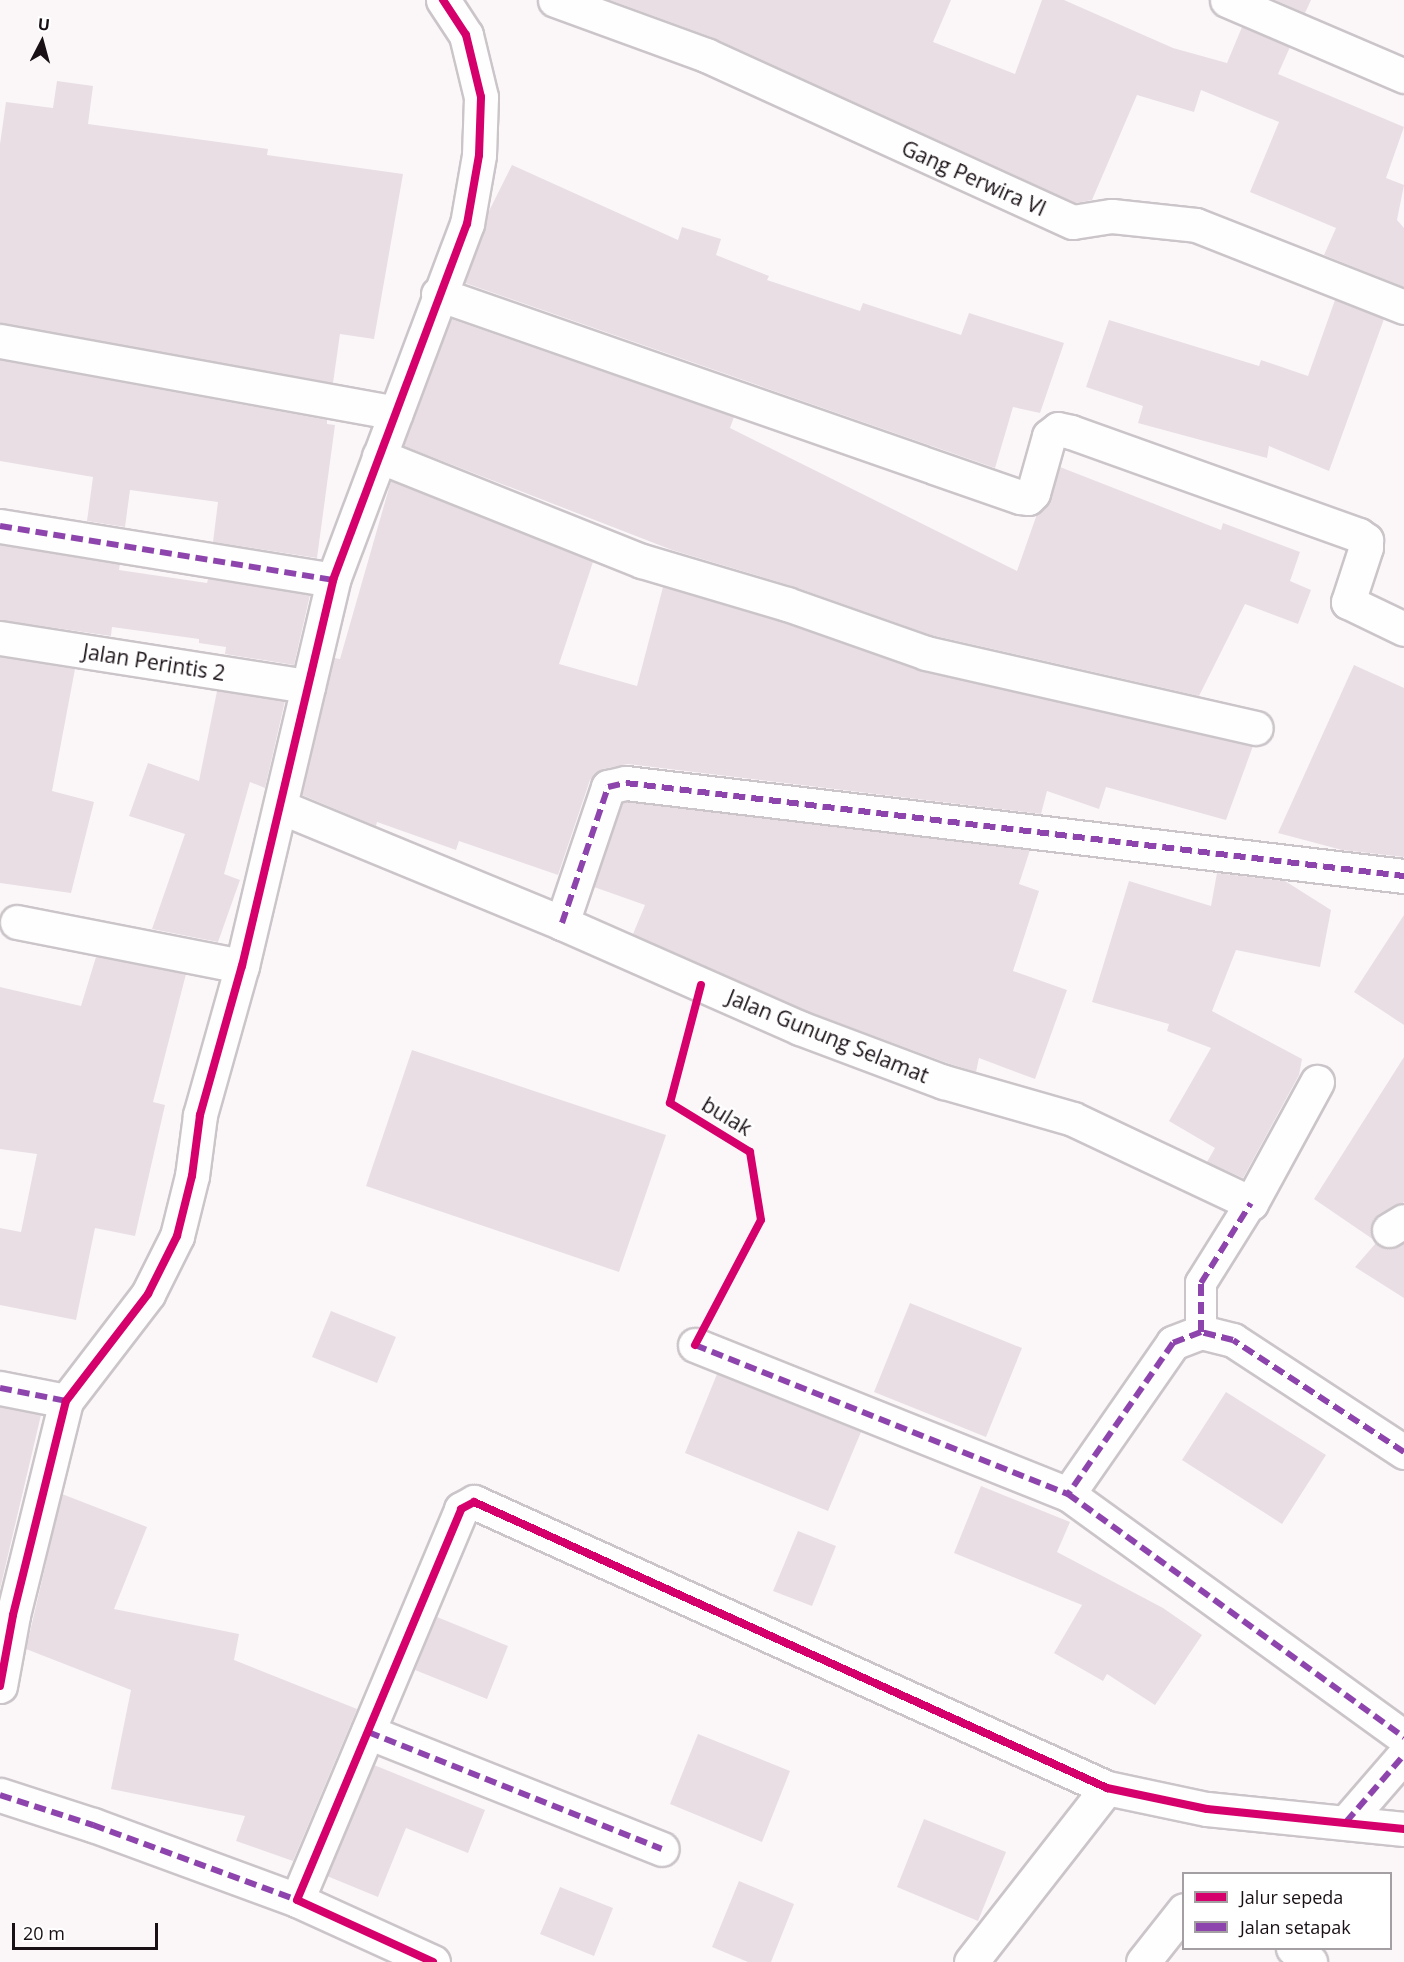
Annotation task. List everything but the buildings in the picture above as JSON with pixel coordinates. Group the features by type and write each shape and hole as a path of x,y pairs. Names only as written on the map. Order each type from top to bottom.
{"street":[{"path":"0,1686 7,1613 66,1401 148,1294 177,1236 192,1176 200,1115 242,966 333,580 438,294 467,224 479,155 481,98 466,35 443,0"},
{"name":"Gang Perwira VI","path":"555,0 706,55 1073,222 1112,216 1196,225 1404,307"},
{"path":"1227,0 1404,76"},
{"path":"438,294 1020,497 1028,498 1033,493 1049,436 1058,429 1071,432 1359,535 1366,540 1366,547 1348,603 1404,629"},
{"path":"0,341 395,413"},
{"path":"379,456 642,561 787,604 926,653 1256,728"},
{"path":"0,526 333,580"},
{"name":"Jalan Perintis 2","path":"0,638 308,686"},
{"path":"561,923 608,787 626,783 1276,858 1404,876"},
{"name":"Jalan Gunung Selamat","path":"281,807 561,923 800,1028 944,1082 1073,1119 1251,1203"},
{"path":"17,922 242,966"},
{"path":"1201,1332 1201,1283 1251,1203 1317,1082"},
{"path":"1068,1494 1173,1343 1201,1332 1233,1340 1404,1452"},
{"path":"695,1345 1068,1494 1404,1737"},
{"path":"0,1388 66,1401"},
{"path":"297,1900 461,1509 474,1502 1107,1788 1207,1809 1404,1829"},
{"path":"368,1732 662,1849"},
{"path":"1346,1822 1404,1755"},
{"path":"971,1962 1107,1788"},
{"path":"0,1796 146,1844 297,1900 433,1962"},
{"path":"1143,1962 1182,1913"},
{"path":"1295,1950 1310,1962"}],"marked path":[{"path":"0,526 333,580"},
{"path":"562,923 608,787 626,783 1404,876"},
{"path":"1201,1332 1201,1283 1251,1203"},
{"path":"1404,1452 1233,1340 1201,1332 1173,1343 1068,1494 1404,1737"},
{"path":"695,1345 1068,1494"},
{"path":"0,1388 66,1401"},
{"path":"368,1732 662,1849"},
{"path":"1346,1822 1404,1755"},
{"path":"0,1795 93,1825 297,1900"}],"cycle path":[{"path":"0,1686 13,1615 66,1401 148,1294 177,1236 192,1176 200,1115 242,966 333,580 467,224 479,155 481,97 466,35 443,0"},
{"name":"bulak","path":"695,1345 761,1220 750,1152 670,1103 701,985"},
{"path":"433,1962 297,1900 461,1509 474,1502 1107,1788 1207,1809 1404,1829"}]}
